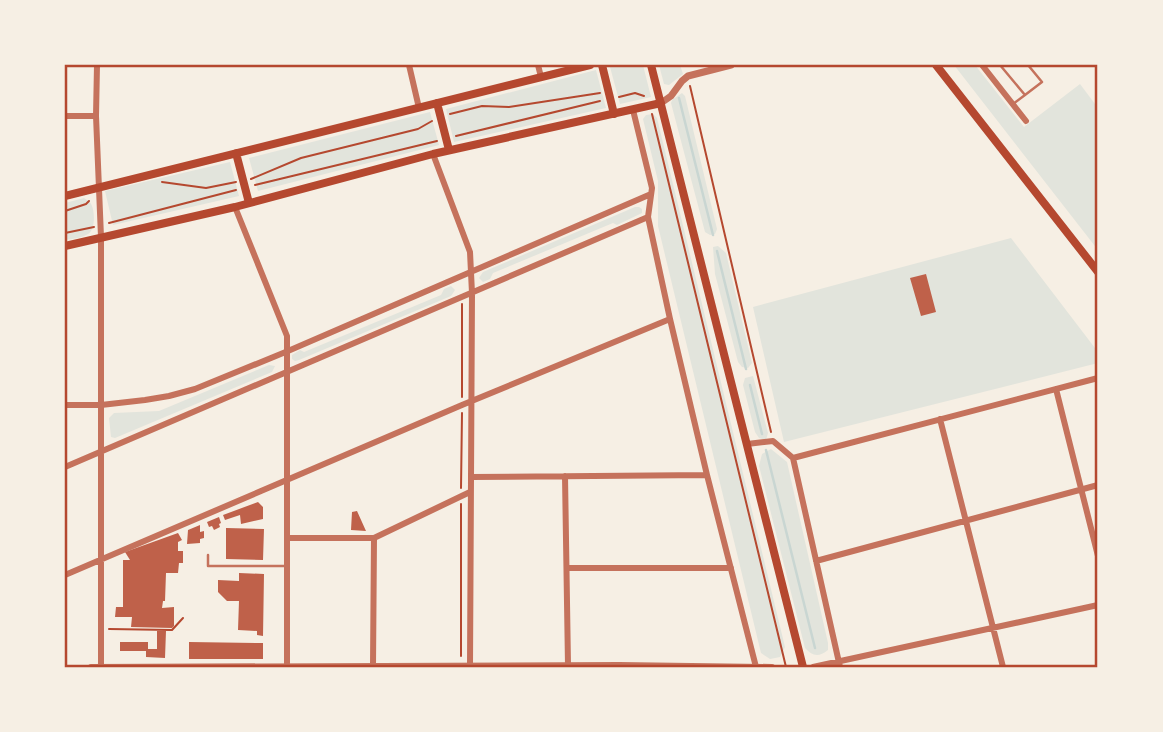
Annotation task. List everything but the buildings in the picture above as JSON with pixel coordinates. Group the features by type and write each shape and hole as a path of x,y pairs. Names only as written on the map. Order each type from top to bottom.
{"main road":[{"path":"65,196 99,192 236,153 590,65"},
{"path":"602,65 614,114"},
{"path":"651,65 803,667"},
{"path":"936,65 1098,272"},
{"path":"438,103 449,150"},
{"path":"65,246 235,207 449,150 661,103"},
{"path":"236,153 249,203"}],"street":[{"path":"97,65 96,116 102,237 101,667"},
{"path":"410,65 419,108"},
{"path":"538,65 541,77"},
{"path":"661,103 671,96 688,76 731,65"},
{"path":"982,65 1026,121"},
{"path":"634,110 652,188 648,217 670,319 756,667"},
{"path":"65,116 96,116"},
{"path":"433,154 470,252 470,666"},
{"path":"65,404 101,405 169,396 195,389 651,194"},
{"path":"235,207 287,335 287,667"},
{"path":"65,467 648,217"},
{"path":"65,575 461,405 670,319"},
{"path":"793,458 1098,378"},
{"path":"1056,389 1098,556"},
{"path":"940,419 1003,667"},
{"path":"747,444 773,440 793,458 840,664"},
{"path":"471,477 707,475"},
{"path":"565,476 568,665"},
{"path":"816,561 1098,485"},
{"path":"288,538 374,538 471,492"},
{"path":"373,666 374,538"},
{"path":"567,568 731,568"},
{"path":"813,667 840,664 1098,605"},
{"path":"91,667 772,667"}],"lane":[{"path":"1000,65 1025,95"},
{"path":"1013,104 1042,82 1028,65"},
{"path":"208,555 208,566 287,566"}],"path":[{"path":"688,76 773,440"},
{"path":"159,182 206,188 243,181 301,158 418,129 441,116 482,106 509,107 609,92"},
{"path":"65,211 86,204 99,192"},
{"path":"461,666 462,298"},
{"path":"101,629 172,630 183,618"}],"shaded area":[{"path":"643,65 651,97 620,104 610,67"},
{"path":"659,65 680,65 683,74 669,85 664,84"},
{"path":"954,65 975,65 1024,127 1080,84 1098,108 1098,250"},
{"path":"596,70 606,108 454,142 446,109"},
{"path":"682,93 685,96 717,229 715,234 705,232 671,103"},
{"path":"430,112 439,145 258,191 249,158"},
{"path":"653,114 657,118 785,647 780,657 770,659 761,653 658,226 658,181 643,119 646,115"},
{"path":"230,162 239,196 113,225 105,191"},
{"path":"84,198 93,209 92,229 88,234 65,240 65,203"},
{"path":"635,207 642,209 642,213 493,273 490,279 483,282 479,278 483,272"},
{"path":"1011,238 1098,352 1098,363 784,442 753,307"},
{"path":"718,246 726,253 752,363 748,368 742,367 738,362 715,274 713,247"},
{"path":"451,286 455,290 451,296 299,360 292,359 292,355 300,350 304,352 441,295 444,289"},
{"path":"269,365 275,366 272,372 115,438 111,437 109,418 114,413 159,411"},
{"path":"753,376 768,433 766,440 759,438 755,432 743,385 745,378"},
{"path":"771,449 787,462 828,643 828,650 819,655 805,648 759,466 762,454"}],"waterway":[{"path":"679,98 713,235"},
{"path":"717,251 746,369"},
{"path":"750,385 762,434"},
{"path":"766,450 815,648"}]}
